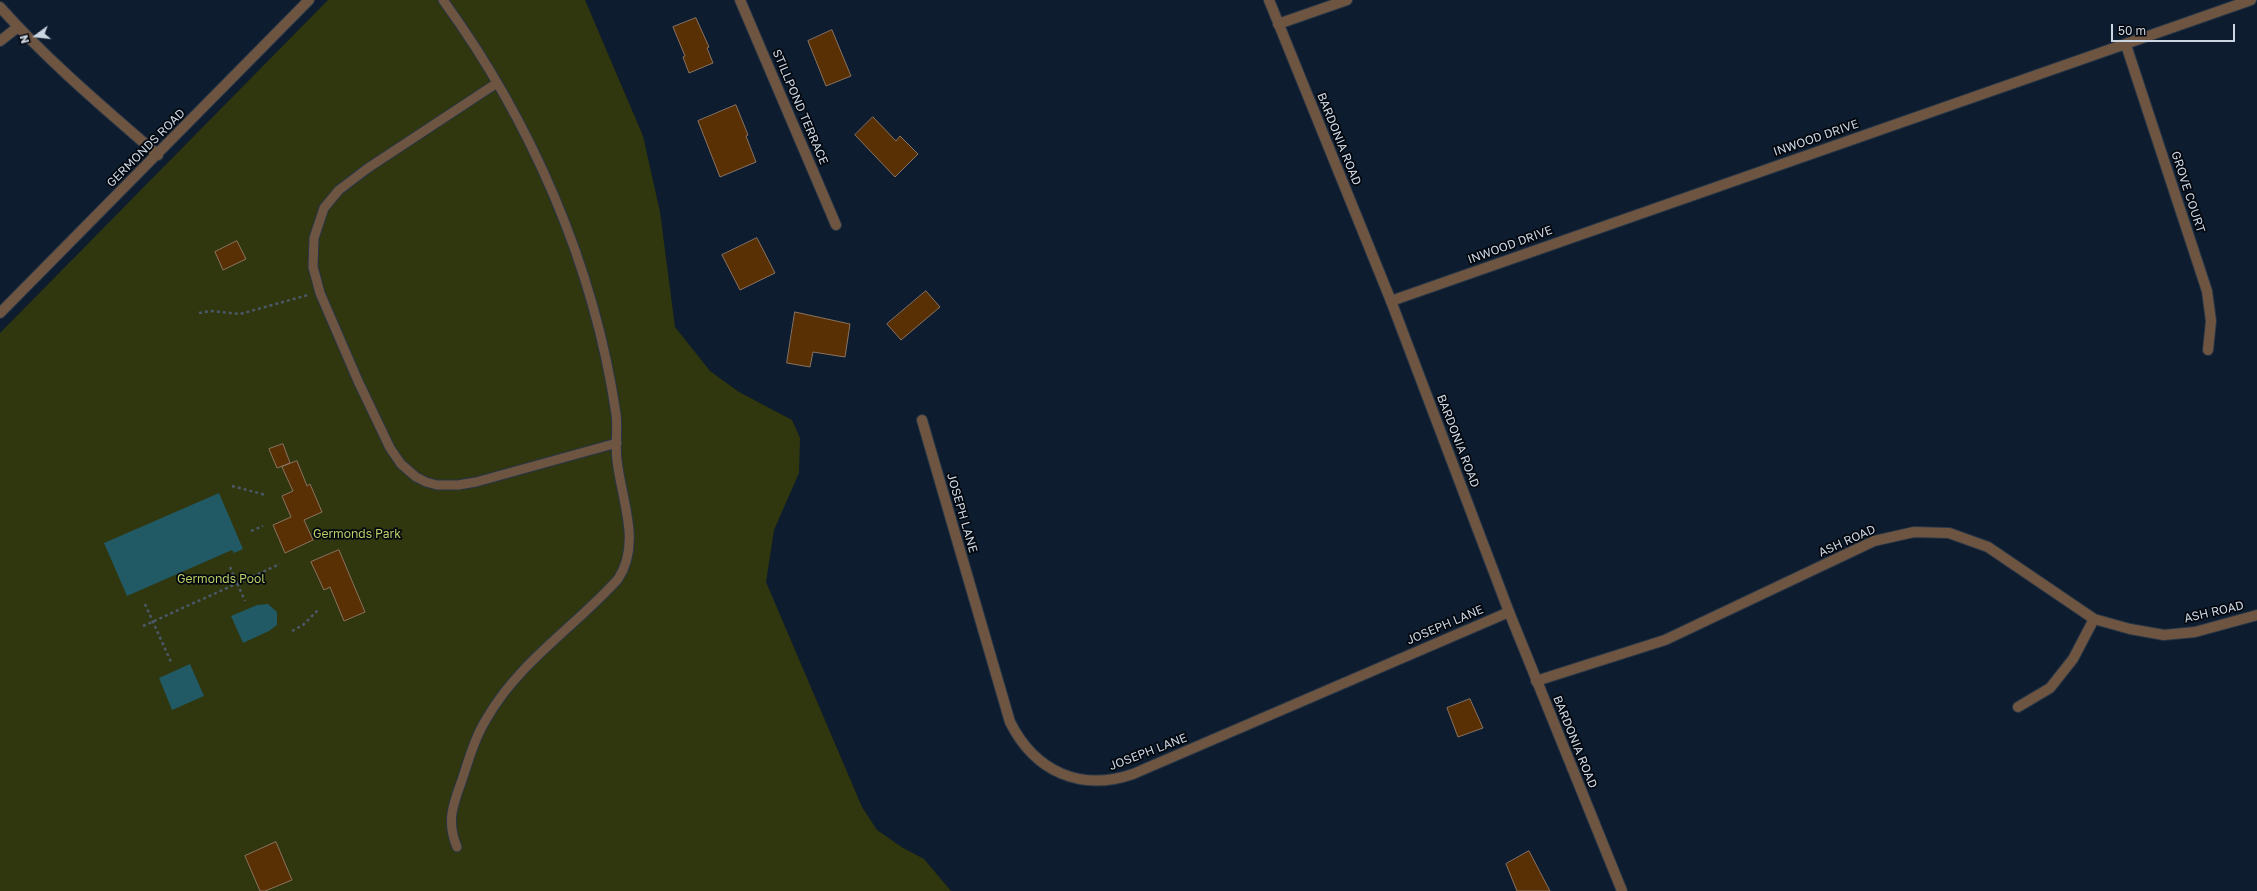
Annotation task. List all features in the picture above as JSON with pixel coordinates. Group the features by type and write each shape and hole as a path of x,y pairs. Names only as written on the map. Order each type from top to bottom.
{"street":[{"name":"GERMONDS ROAD","path":"0,313 158,155 309,0"},
{"name":"STILLPOND TERRACE","path":"740,0 836,225"},
{"name":"BARDONIA ROAD","path":"1269,0 1391,301 1536,681 1622,891"},
{"path":"1278,24 1347,0"},
{"name":"INWOOD DRIVE","path":"1391,301 2251,0"},
{"path":"0,7 18,28 95,100 158,155"},
{"path":"0,41 18,28"},
{"name":"GROVE COURT","path":"2126,44 2207,291 2211,321 2208,350"},
{"name":"JOSEPH LANE","path":"922,420 1010,722 1019,739 1031,753 1047,766 1065,775 1099,781 1133,774 1509,612"},
{"name":"ASH ROAD","path":"1536,681 1665,640 1719,616 1874,541 1914,532 1949,533 1988,547 2094,618 2130,629 2164,635 2195,632 2257,616"},
{"path":"2018,707 2050,688 2073,659 2094,618"}],"lane":[{"path":"443,0 497,84 523,130 551,191 583,277 607,366 616,415 617,460 629,536 627,563 611,586 512,682 487,717 470,756 451,816 451,832 457,847"},
{"path":"497,84 363,171 330,199 316,228 312,248 313,267 320,293 358,381 390,448 408,471 416,477 437,485 458,485 476,482 617,443"}],"path":[{"path":"200,313 207,311 228,314 246,312 310,294"},
{"path":"232,486 266,495"},
{"path":"252,531 263,526"},
{"path":"143,626 280,564"},
{"path":"230,567 245,601"},
{"path":"145,604 171,662"},
{"path":"292,631 303,625 319,609"}],"green space":[{"name":"Germonds Park","path":"328,0 585,0 643,136 660,212 675,327 710,371 739,392 792,420 800,438 799,473 774,530 766,582 862,807 877,830 903,848 924,859 951,891 0,891 0,333"}],"shaded area":[{"path":"219,493 243,549 234,553 232,550 127,596 104,543"},
{"path":"268,604 277,612 277,625 269,631 243,643 231,616 257,605"},
{"path":"190,664 204,696 172,710 159,678"}],"building":[{"path":"696,18 709,47 707,48 713,63 689,73 683,57 685,56 673,27"},
{"path":"832,30 851,76 826,86 808,41"},
{"path":"736,105 748,135 746,136 756,162 720,177 698,121"},
{"path":"873,117 896,141 900,136 918,154 895,177 855,135"},
{"path":"757,238 775,273 740,290 722,255"},
{"path":"237,241 246,259 223,270 215,252"},
{"path":"926,291 940,307 901,340 887,324"},
{"path":"795,312 850,324 845,357 813,352 810,367 787,363"},
{"path":"283,444 290,463 277,468 269,449"},
{"path":"297,461 307,486 310,484 322,512 304,520 313,540 285,553 273,525 291,517 282,496 293,491 282,467"},
{"path":"339,550 365,612 344,621 330,587 324,590 311,562"},
{"path":"1470,699 1483,728 1458,737 1447,708"},
{"path":"276,842 292,880 265,891 260,891 245,856"},
{"path":"1529,851 1550,891 1517,891 1506,864"}],"park label":[{"name":"Germonds Pool","path":"221,579"}]}
